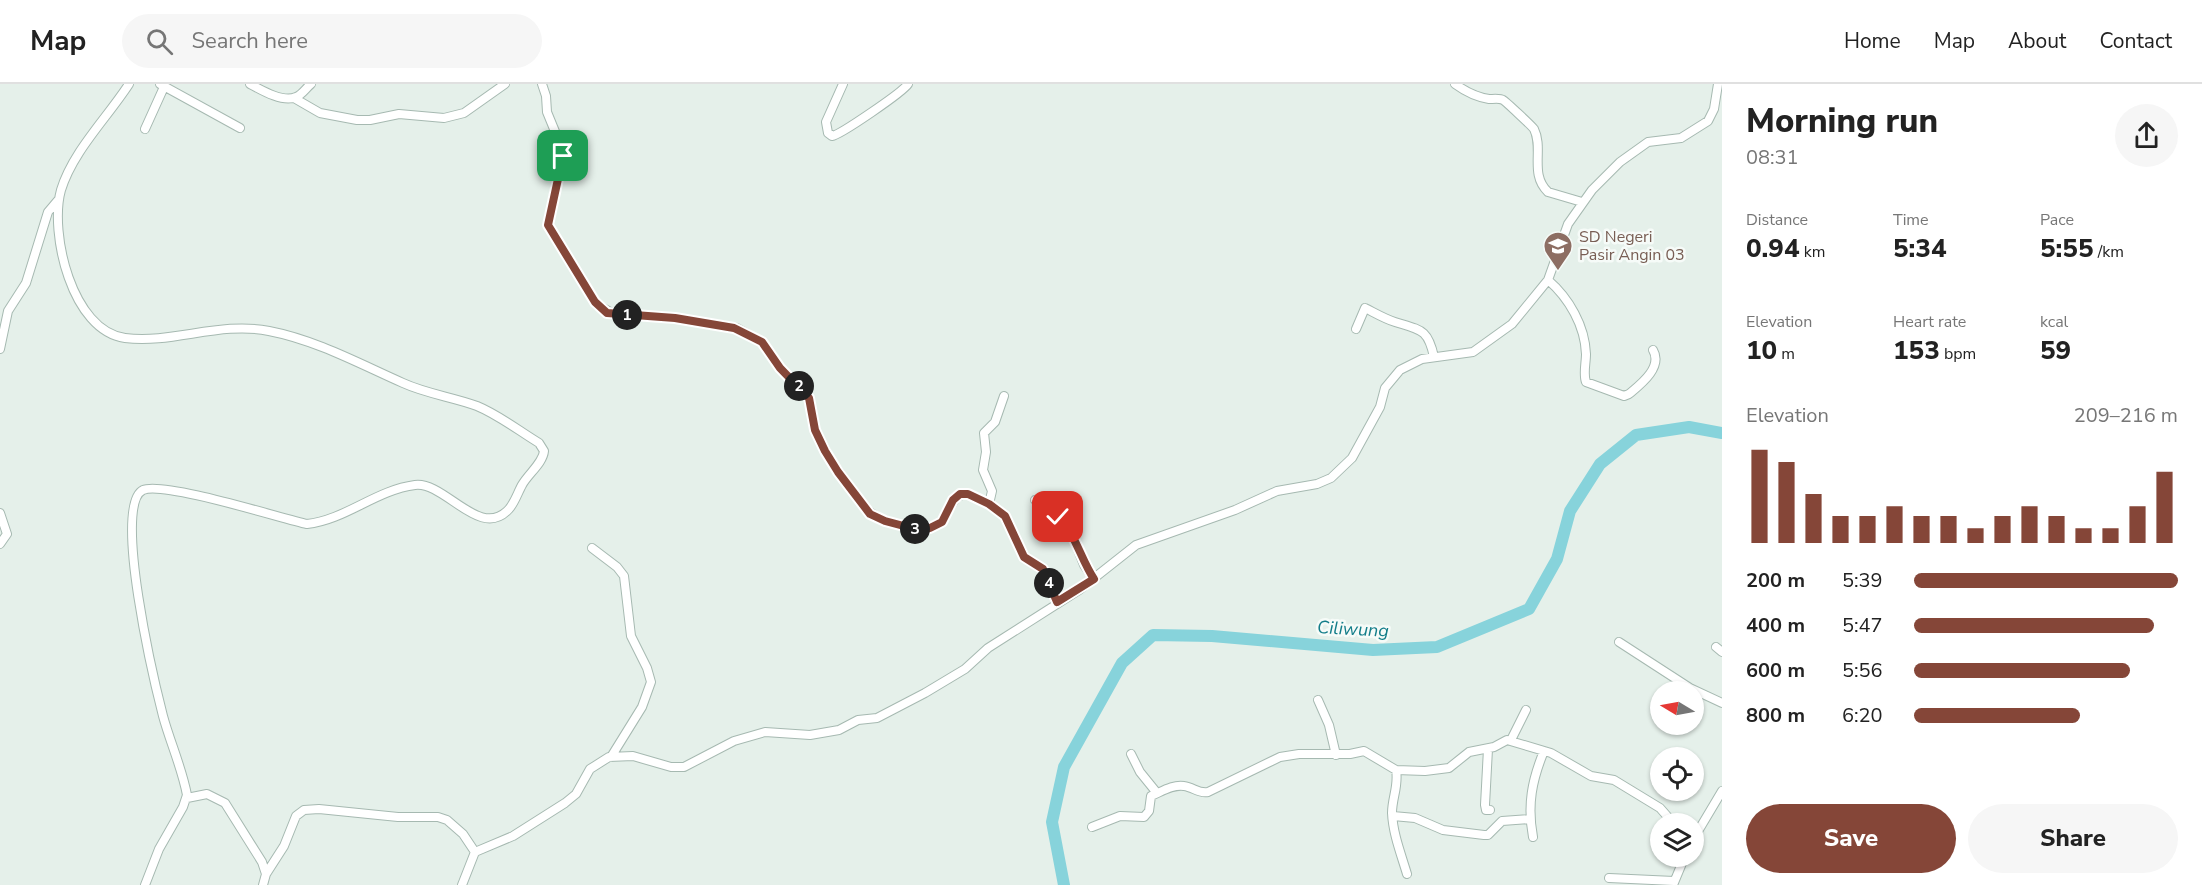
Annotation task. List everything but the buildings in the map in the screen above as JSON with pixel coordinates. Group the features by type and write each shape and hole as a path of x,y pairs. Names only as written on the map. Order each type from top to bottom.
{"street":[{"path":"0,348 4,321 26,283 48,212 59,200 61,189 84,147 129,84"},
{"path":"250,84 271,94 294,98 320,113 362,121 399,114 444,118 464,112 505,84"},
{"path":"294,98 311,84"},
{"path":"542,84 547,112 563,151 548,225 561,250 600,308 616,315 675,318 737,328 762,342 780,368 809,398 815,430 828,456 867,510 879,519 911,528 930,528 942,522 957,496 968,494 989,504 1005,516 1024,557 1043,569 1057,602"},
{"path":"843,84 826,122 828,133 832,136 842,133 887,102 908,84"},
{"path":"1455,84 1469,94 1504,100 1528,122 1534,128 1537,139 1537,170 1544,188 1582,202"},
{"path":"462,885 475,852 513,836 563,805 576,794 592,767 611,757 638,757 684,767 734,741 765,732 810,735 839,730 858,720 878,717 945,682 988,648 1094,579 1123,554 1146,541 1215,517 1277,491 1317,484 1331,478 1345,467 1357,449 1380,407 1385,388 1392,379 1410,364 1434,357 1469,354 1495,338 1516,320 1548,280 1563,234 1582,202 1612,169 1648,142 1681,138 1708,121 1714,109 1718,84"},
{"path":"145,129 162,86 240,128"},
{"path":"61,189 58,207 62,254 79,304 104,331 119,337 143,339 231,327 278,333 356,360 406,384 477,407 539,443 544,451 543,458 526,478 511,507 503,514 491,518 472,514 426,485 402,488 325,521 307,524 178,491 148,489 138,494 134,502 132,530 137,588 159,698 187,798 159,849 145,885"},
{"path":"1548,280 1562,292 1579,324 1586,350 1586,382 1624,396 1629,394 1654,366 1656,360 1653,350"},
{"path":"1356,329 1365,308 1422,332 1430,341 1434,357"},
{"path":"989,504 992,491 983,470 986,452 984,433 995,422 1004,396"},
{"path":"1035,500 1068,525 1084,565 1094,579"},
{"path":"0,513 7,534 0,544"},
{"path":"592,548 617,567 624,576 631,636 647,668 651,682 645,702 611,757"},
{"path":"1619,642 1690,688 1722,703"},
{"path":"1318,700 1329,725 1336,755"},
{"path":"1511,740 1526,710"},
{"path":"1092,827 1120,816 1144,817 1149,811 1149,798 1157,793 1182,786 1205,793 1281,757 1299,754 1336,755 1368,752 1396,770 1446,769 1469,753 1511,740 1544,751 1591,776 1610,778 1623,784 1664,813"},
{"path":"1488,749 1485,805 1486,810 1490,810"},
{"path":"1533,837 1530,819 1533,783 1544,751"},
{"path":"1131,754 1140,772 1157,793"},
{"path":"1396,770 1394,832 1407,874"},
{"path":"1704,821 1722,791"},
{"path":"187,798 207,794 225,803 262,862 266,874"},
{"path":"263,885 266,874 284,846 296,816 310,809 398,818 442,818 462,834 475,852"},
{"path":"1393,816 1415,818 1443,830 1484,835 1488,835 1502,821 1530,819"},
{"path":"1609,878 1673,883 1680,867"}],"waterway":[{"name":"Ciliwung","path":"1064,885 1052,822 1064,767 1122,663 1153,635 1212,636 1373,650 1437,647 1529,609 1557,559 1570,511 1600,464 1636,435 1689,427 1722,433"}],"place":[{"name":"SD Negeri Pasir Angin 03","path":"1558,272"}],"route":[{"path":"563,156 548,225 561,250 597,305 607,313 616,315 675,318 737,328 762,342 780,368 803,389 809,398 815,430 825,451 870,514 896,525 915,529 930,528 942,522 957,496 968,494 989,504 1005,516 1024,557 1043,569 1057,602 1094,579 1084,565 1068,525 1058,517"}]}
